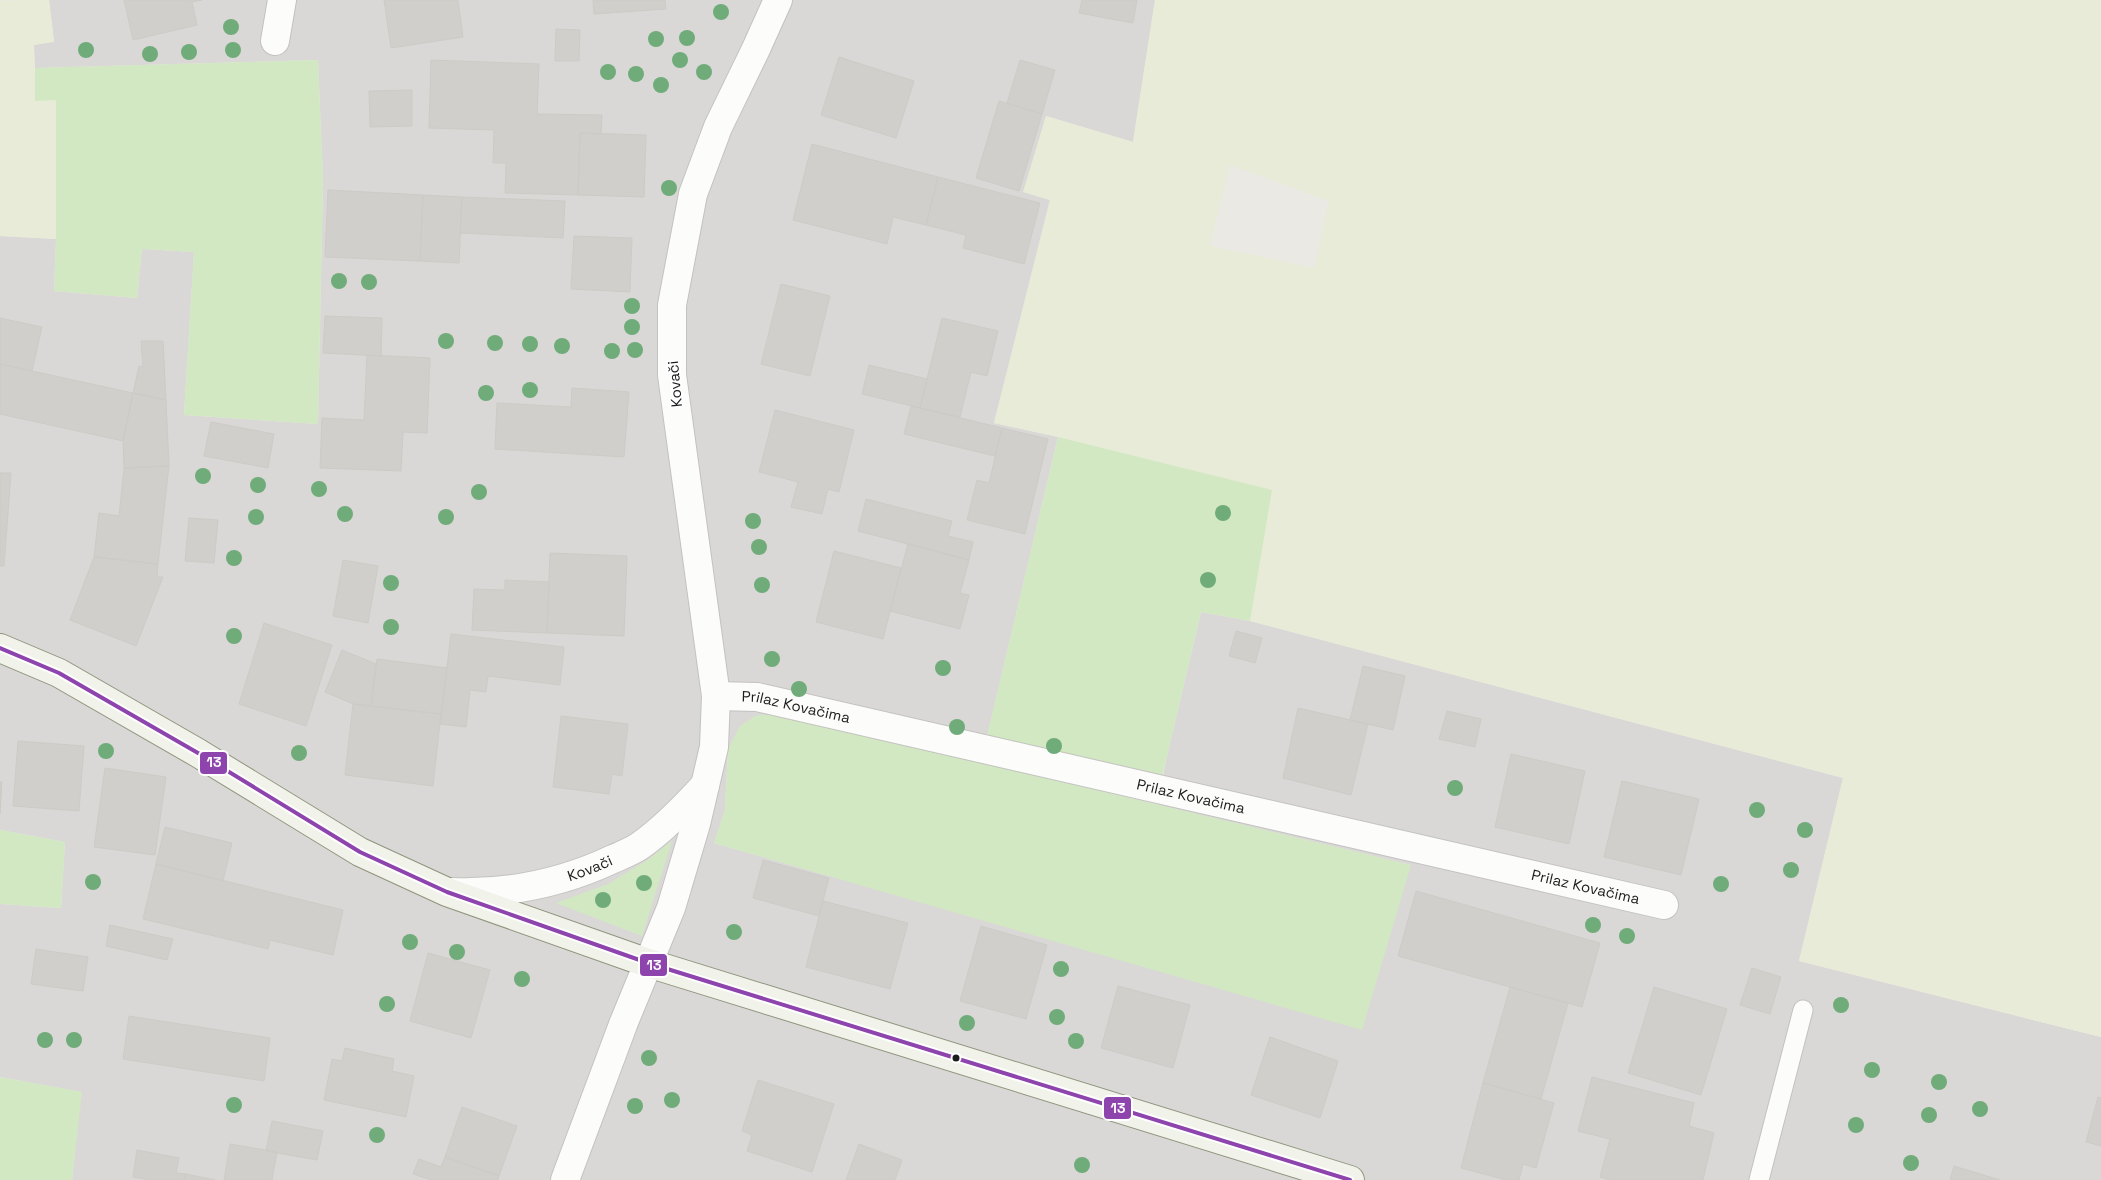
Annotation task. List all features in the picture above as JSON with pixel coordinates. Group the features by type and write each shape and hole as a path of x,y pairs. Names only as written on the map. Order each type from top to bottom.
{"street":[{"path":"275,41 282,0"},
{"name":"Kovači","path":"566,1180 648,963 671,908 696,824 714,747 716,696 672,375 672,305 694,194 718,126 755,52 778,0"},
{"path":"0,648 59,672 198,753 360,852 447,892 648,963 1350,1180"},
{"name":"Prilaz Kovačima","path":"716,696 757,697 1218,801 1664,906"},
{"name":"Kovači","path":"447,892 486,894 516,890 556,881 598,866 640,846 672,820 706,784"}],"lane":[{"path":"1759,1180 1803,1010"}],"shaded area":[{"path":"49,0 1155,0 1133,142 1046,116 1024,192 1050,200 994,423 1058,437 981,762 728,749 725,810 714,843 1052,939 1411,865 1158,805 1166,760 1201,612 1250,621 1843,778 1799,961 2101,1037 2101,1180 72,1180 81,1092 0,1077 0,904 61,908 65,842 0,830 0,236 56,239 54,291 137,298 142,249 194,252 184,415 318,424 323,180 318,60 35,68 34,45 54,41"}],"green space":[{"path":"49,0 54,42 34,45 35,101 56,100 56,239 0,236 0,1"},
{"path":"1155,0 2101,0 2101,1037 1799,961 1843,778 1250,621 1271,490 994,423 1050,200 1023,192 1046,116 1133,142","holes":["1230,165 1329,201 1314,268 1210,246"]},
{"path":"318,60 323,180 318,424 184,415 194,252 142,249 137,298 54,291 56,100 35,101 35,68"},
{"path":"1058,437 1272,490 1250,621 1201,612 1162,777 987,736"},
{"path":"757,715 783,715 1411,865 1362,1030 714,843 725,810 728,749 740,726"},
{"path":"0,830 65,842 61,908 0,904"},
{"path":"672,841 642,936 556,903 608,884 649,859"},
{"path":"0,1077 82,1092 72,1180 0,1180"}],"building":[{"path":"124,0 202,0 192,2 197,25 133,40"},
{"path":"384,0 458,0 463,37 391,48"},
{"path":"593,0 665,0 666,9 594,14"},
{"path":"1082,0 1137,0 1133,23 1079,13"},
{"path":"556,29 580,30 579,61 555,61"},
{"path":"839,57 914,81 896,138 821,115"},
{"path":"431,60 539,64 537,114 602,115 601,134 580,133 578,195 505,193 506,163 493,163 494,130 429,128"},
{"path":"1020,60 1055,70 1042,114 1007,103"},
{"path":"412,90 412,126 370,127 369,91"},
{"path":"999,101 1042,114 1019,191 976,178"},
{"path":"580,133 646,135 644,197 578,195"},
{"path":"812,144 938,177 926,225 893,217 887,244 793,220"},
{"path":"938,177 1040,203 1024,264 963,248 966,235 926,225"},
{"path":"328,190 423,195 420,261 325,257"},
{"path":"423,195 462,197 459,263 420,261"},
{"path":"462,197 565,201 563,238 460,233"},
{"path":"574,236 632,238 630,292 571,289"},
{"path":"781,284 830,296 810,376 761,364"},
{"path":"325,316 382,318 381,356 323,353"},
{"path":"0,318 42,327 32,371 0,364"},
{"path":"942,318 998,331 987,376 971,372 960,417 920,408"},
{"path":"141,341 163,341 166,400 133,393 139,366 143,367"},
{"path":"367,355 430,358 427,433 403,432 401,471 320,468 322,418 364,420"},
{"path":"0,364 133,393 123,441 0,414"},
{"path":"869,365 927,379 920,408 862,394"},
{"path":"572,388 629,392 624,457 495,449 497,403 571,407"},
{"path":"133,393 166,400 169,466 124,468 123,441"},
{"path":"911,406 1002,428 995,456 904,434"},
{"path":"775,410 854,430 839,492 828,489 822,514 791,507 798,482 759,472"},
{"path":"211,422 274,434 268,468 204,456"},
{"path":"1002,428 1048,439 1025,534 967,520 977,480 989,483"},
{"path":"169,466 158,564 94,557 99,513 119,516 124,468"},
{"path":"0,473 11,473 4,566 0,566"},
{"path":"866,499 952,521 948,536 973,542 969,560 858,531"},
{"path":"189,518 218,520 214,563 185,561"},
{"path":"908,544 969,560 960,593 969,595 960,629 890,611"},
{"path":"834,551 901,568 883,639 816,622"},
{"path":"550,553 627,556 624,636 547,633"},
{"path":"94,557 158,564 157,577 163,577 136,646 70,620"},
{"path":"343,560 378,566 368,623 333,616"},
{"path":"505,580 549,582 547,633 472,630 474,589 505,590"},
{"path":"264,623 332,645 306,726 239,704"},
{"path":"1236,631 1262,638 1255,663 1229,656"},
{"path":"451,634 564,647 560,685 488,676 486,692 470,690 466,727 440,724"},
{"path":"342,650 376,664 371,706 353,704 325,692"},
{"path":"377,659 447,668 441,714 371,706"},
{"path":"1363,666 1405,676 1393,730 1350,720"},
{"path":"353,704 441,714 433,786 345,775"},
{"path":"1298,708 1368,724 1351,795 1283,778"},
{"path":"1447,711 1481,719 1475,747 1439,739"},
{"path":"561,716 628,724 622,776 612,774 609,794 553,787"},
{"path":"18,741 84,746 79,811 13,806"},
{"path":"1511,754 1585,771 1569,844 1495,827"},
{"path":"105,768 166,777 155,855 94,847"},
{"path":"1622,781 1699,799 1681,875 1604,857"},
{"path":"0,782 2,782 0,814"},
{"path":"165,827 232,843 223,881 156,864"},
{"path":"763,860 829,878 819,916 753,898"},
{"path":"156,864 343,910 333,955 270,940 268,949 143,919"},
{"path":"1416,891 1600,943 1582,1007 1398,956"},
{"path":"823,901 908,923 890,989 806,967"},
{"path":"110,925 173,939 167,960 106,946"},
{"path":"981,926 1047,945 1026,1019 960,1001"},
{"path":"36,949 88,957 83,991 31,984"},
{"path":"428,953 490,970 471,1038 410,1021"},
{"path":"1752,968 1781,977 1770,1014 1740,1005"},
{"path":"1118,986 1190,1005 1173,1068 1101,1048"},
{"path":"1510,987 1568,1003 1541,1099 1483,1083"},
{"path":"1654,987 1727,1009 1701,1095 1628,1073"},
{"path":"129,1016 270,1038 264,1081 123,1059"},
{"path":"1270,1037 1338,1061 1320,1118 1251,1095"},
{"path":"345,1048 394,1059 392,1071 414,1076 406,1117 324,1100 332,1059 342,1061"},
{"path":"1592,1077 1694,1103 1689,1126 1714,1133 1703,1180 1610,1180 1600,1177 1610,1139 1578,1131"},
{"path":"758,1080 834,1104 812,1172 747,1151 752,1135 742,1131"},
{"path":"1483,1083 1554,1103 1536,1168 1523,1164 1519,1180 1506,1180 1461,1168"},
{"path":"2098,1097 2101,1098 2101,1146 2086,1142"},
{"path":"462,1107 517,1126 499,1176 445,1157"},
{"path":"272,1121 323,1131 317,1160 266,1151"},
{"path":"230,1144 277,1152 272,1180 224,1180"},
{"path":"859,1144 902,1160 895,1180 846,1180"},
{"path":"137,1150 179,1158 176,1173 186,1174 184,1180 150,1180 133,1177"},
{"path":"445,1157 499,1176 498,1180 431,1180 413,1174 419,1159 441,1167"},
{"path":"1954,1166 2000,1180 1950,1180"},
{"path":"186,1174 215,1180 184,1180"}],"transit line":[{"name":"13","path":"0,648 59,673 198,753 360,852 447,892 648,963 1350,1180"}]}
